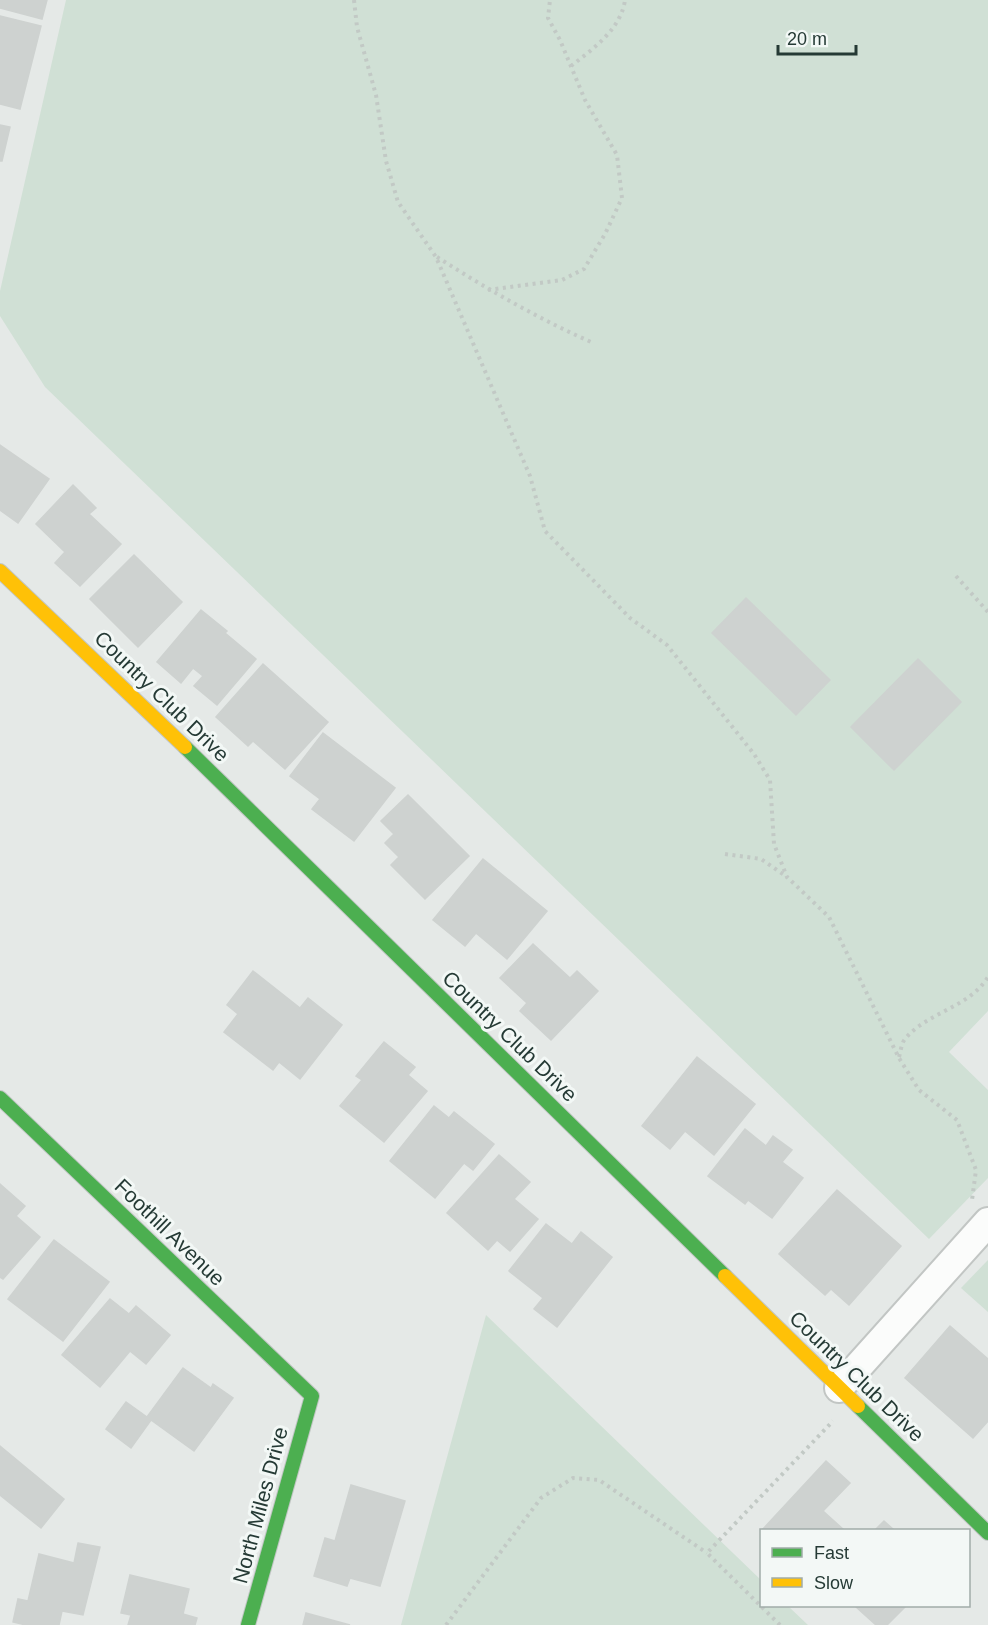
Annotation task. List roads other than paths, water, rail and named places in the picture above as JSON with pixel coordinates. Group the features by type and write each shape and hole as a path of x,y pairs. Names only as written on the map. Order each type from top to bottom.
{"street":[{"name":"Country Club Drive","path":"0,571 201,763 988,1533"},
{"name":"Foothill Avenue","path":"0,1098 312,1396"},
{"path":"845,1394 980,1213"},
{"name":"North Miles Drive","path":"248,1625 312,1396"}]}
